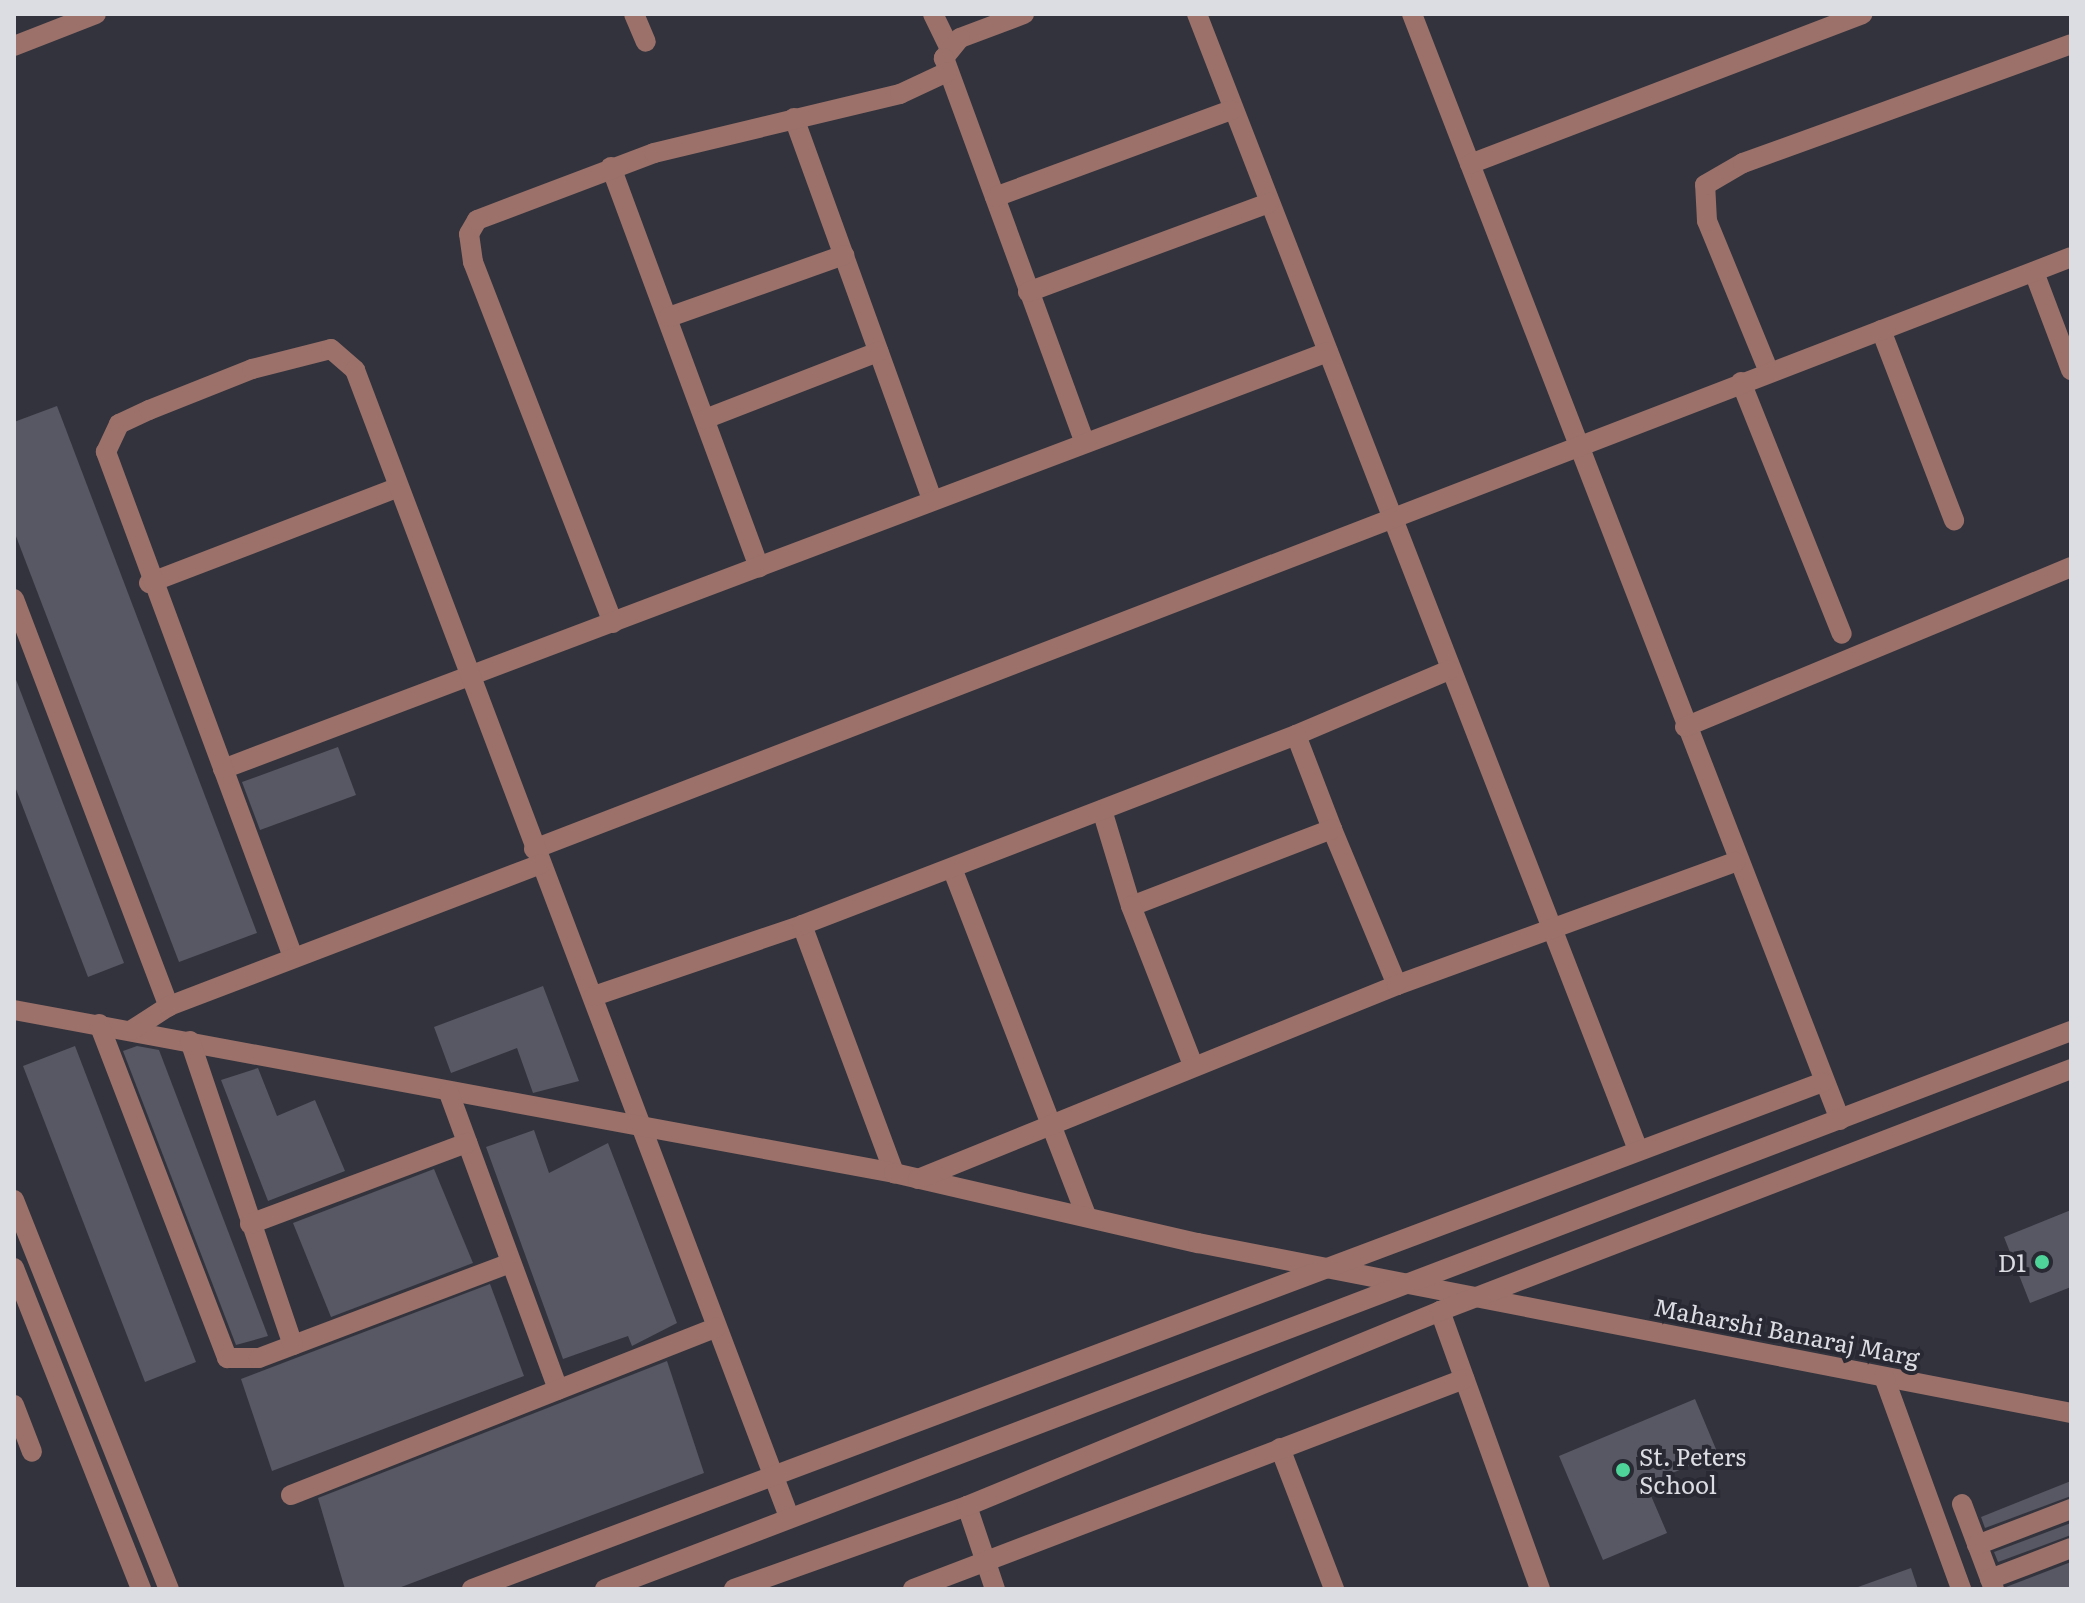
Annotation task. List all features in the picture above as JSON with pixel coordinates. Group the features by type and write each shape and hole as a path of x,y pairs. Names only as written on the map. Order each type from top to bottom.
{"street":[{"path":"14,46 96,14"},
{"path":"634,14 646,42"},
{"path":"933,14 948,45 947,72 1084,441"},
{"path":"948,45 1024,14"},
{"path":"1197,14 1231,110 1328,352 1389,518 1638,1150"},
{"path":"1412,14 1579,443 1735,862 1840,1120"},
{"path":"1470,164 1862,14"},
{"path":"1769,372 1707,221 1705,185 1743,163 2071,44"},
{"path":"613,623 468,243 477,220 611,167 794,118 900,94 947,72"},
{"path":"995,197 1231,110"},
{"path":"794,118 932,499"},
{"path":"611,167 759,567"},
{"path":"1028,292 1269,203"},
{"path":"669,317 844,255"},
{"path":"132,1030 169,1006 538,856 1579,443 2071,257"},
{"path":"2034,272 2071,370"},
{"path":"1881,330 1954,520"},
{"path":"293,957 109,472 107,437 129,420 252,369 314,348 344,355 594,996 789,1517"},
{"path":"705,419 878,352"},
{"path":"223,769 469,678 1084,441 1328,352"},
{"path":"1741,382 1842,634"},
{"path":"149,583 396,488"},
{"path":"1685,727 2071,567"},
{"path":"14,599 169,1006"},
{"path":"594,996 802,925 952,868 1296,735 1449,670"},
{"path":"1296,735 1397,985"},
{"path":"1102,810 1131,906 1193,1065"},
{"path":"1131,906 1332,829"},
{"path":"918,1179 1193,1065 1397,985 1549,927 1735,862"},
{"path":"952,868 1087,1217"},
{"path":"802,925 894,1173"},
{"name":"Maharshi Banaraj Marg","path":"14,1010 190,1041 644,1130 894,1173 1087,1217 1334,1267 1494,1295 2071,1413"},
{"path":"99,1024 221,1351 243,1363 510,1263"},
{"path":"605,1589 2071,1031"},
{"path":"190,1041 293,1345"},
{"path":"734,1589 967,1506 1440,1311 1494,1295 2071,1069"},
{"path":"472,1589 773,1473 1334,1267 1823,1082"},
{"path":"449,1093 558,1390"},
{"path":"250,1224 467,1143"},
{"path":"14,1200 169,1589"},
{"path":"14,1268 141,1589"},
{"path":"1440,1311 1540,1589"},
{"path":"291,1495 716,1328"},
{"path":"1884,1377 1961,1589"},
{"path":"913,1589 1464,1379"},
{"path":"14,1405 32,1452"},
{"path":"1280,1448 1334,1589"},
{"path":"1962,1504 1992,1584 2071,1548"},
{"path":"967,1506 995,1589"},
{"path":"1977,1545 2071,1509"}],"building":[{"path":"57,406 257,933 179,962 14,531 14,422"},
{"path":"15,677 124,963 88,977 14,784"},
{"path":"338,747 356,795 260,830 242,782"},
{"path":"543,986 579,1081 533,1093 517,1048 451,1073 434,1027"},
{"path":"75,1046 196,1362 145,1382 23,1066"},
{"path":"137,1046 159,1050 268,1336 236,1345 123,1051"},
{"path":"258,1068 277,1116 315,1100 345,1171 268,1201 221,1080"},
{"path":"534,1130 549,1173 608,1143 677,1323 632,1346 628,1336 563,1359 486,1147"},
{"path":"434,1169 473,1263 331,1317 293,1223"},
{"name":"D1","path":"2071,1210 2071,1287 2030,1303 2004,1237"},
{"path":"490,1284 524,1376 272,1471 241,1379"},
{"path":"667,1361 704,1473 396,1589 345,1589 318,1498"},
{"name":"St. Peters School","path":"1695,1399 1718,1454 1646,1484 1667,1533 1603,1560 1559,1456"},
{"path":"2071,1481 2071,1496 1985,1528 1981,1517"},
{"path":"2071,1523 2071,1535 1998,1562 1994,1552"},
{"path":"2071,1562 2071,1587 2006,1587"},
{"path":"1911,1568 1918,1589 1858,1589 1858,1587"}],"place":[{"name":"D1","path":"2042,1262"},
{"name":"St. Peters School","path":"1623,1470"}]}
